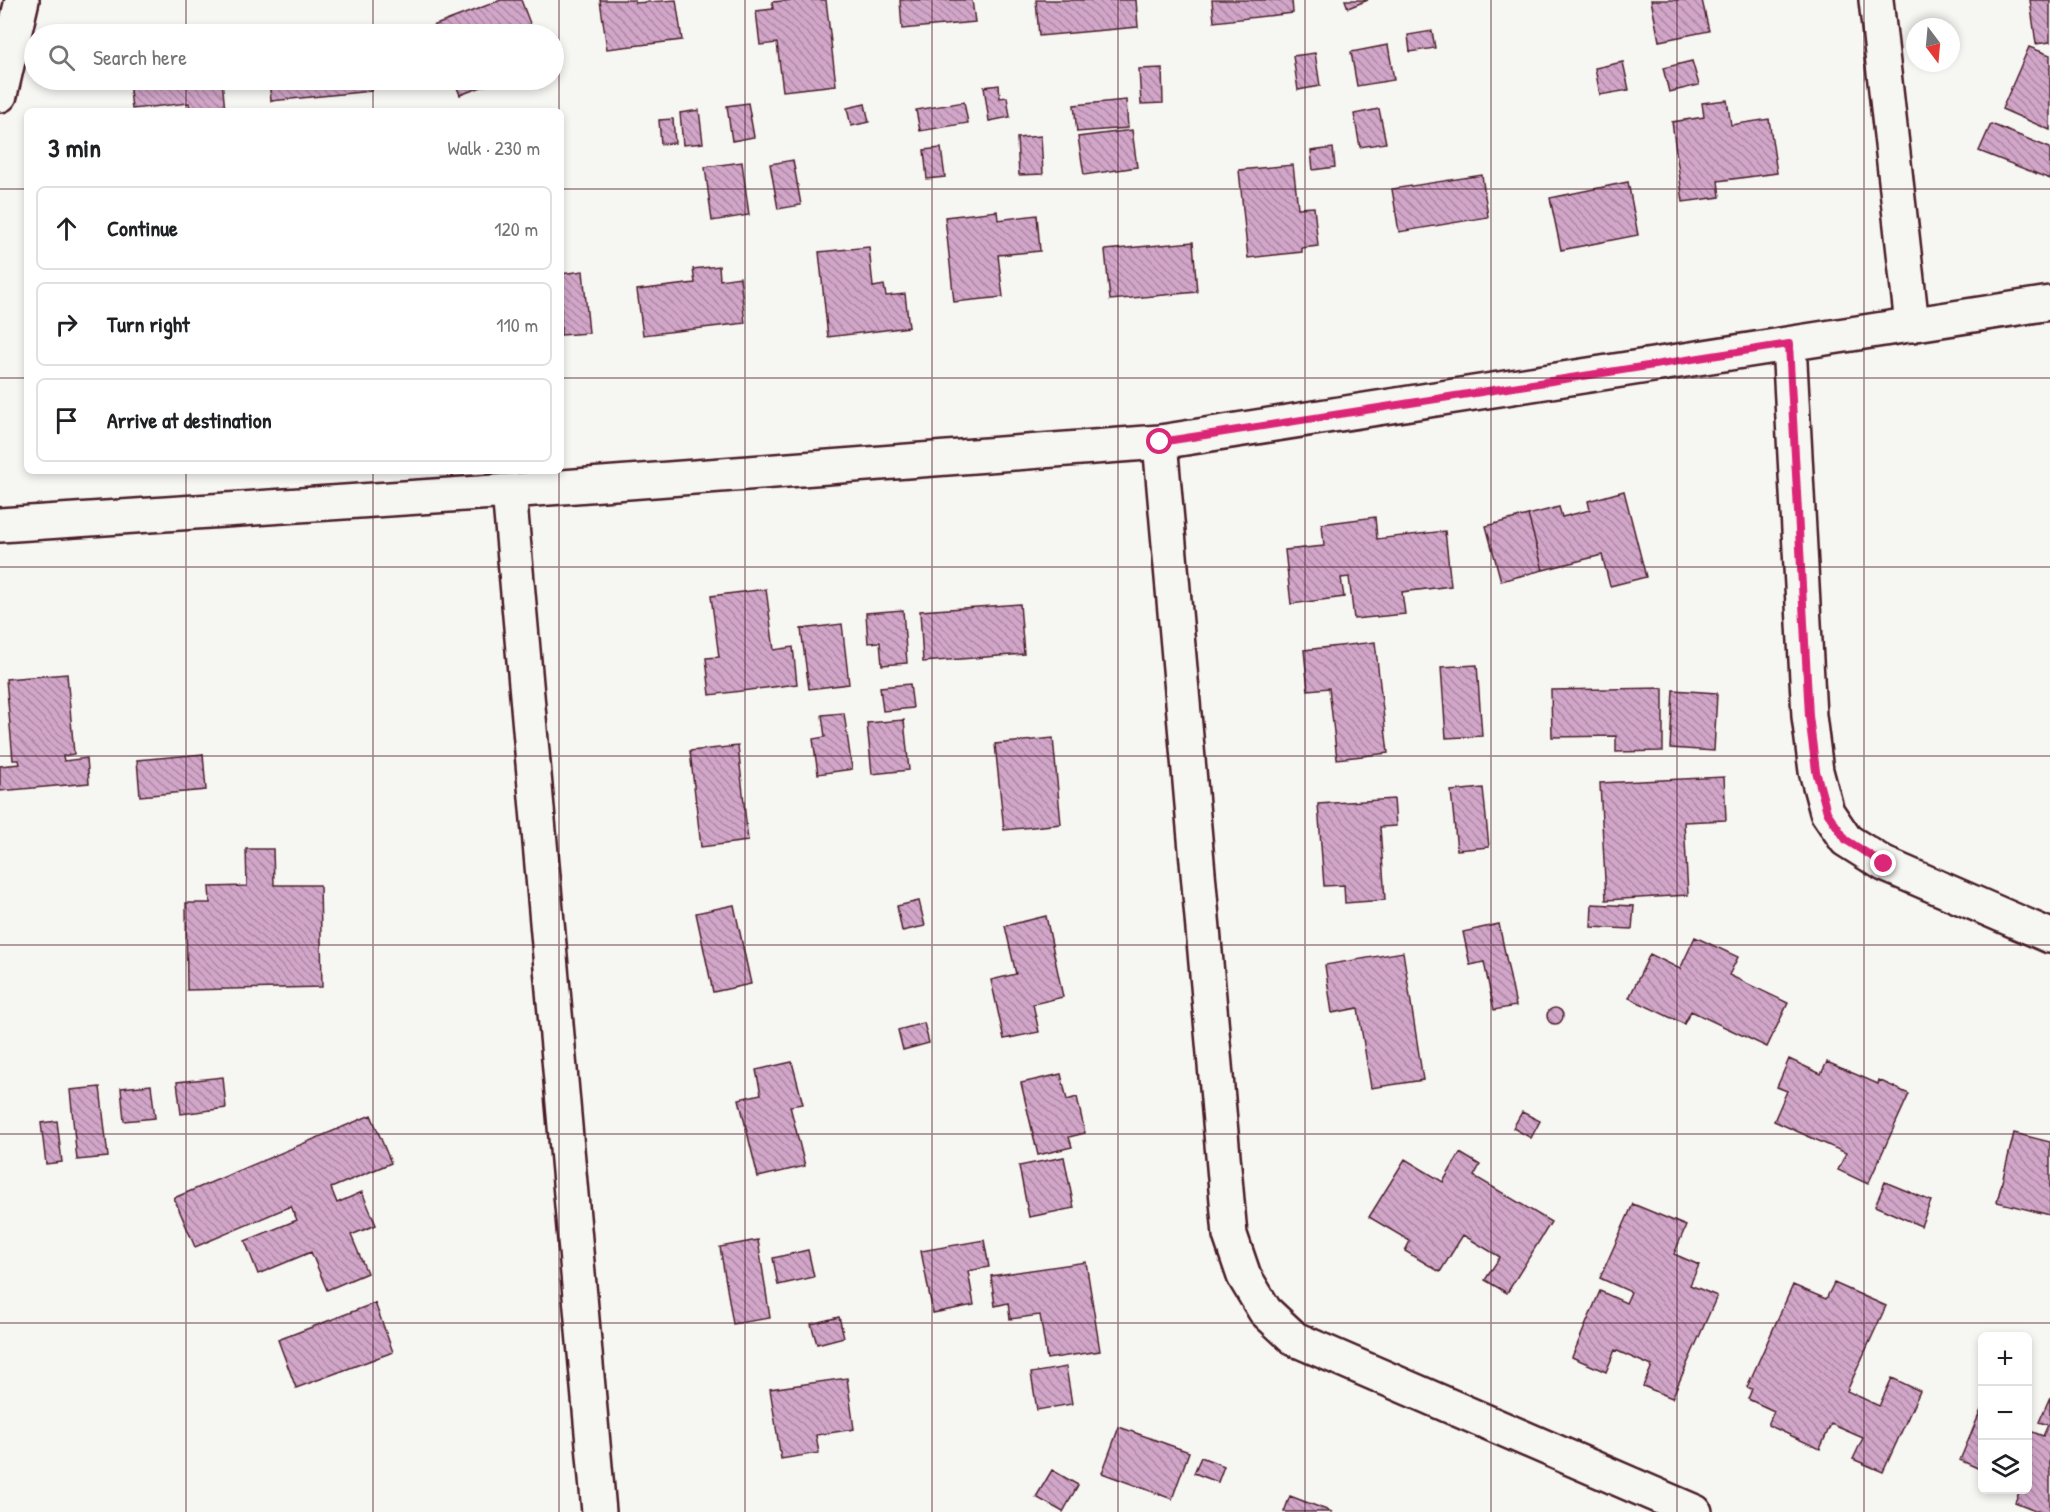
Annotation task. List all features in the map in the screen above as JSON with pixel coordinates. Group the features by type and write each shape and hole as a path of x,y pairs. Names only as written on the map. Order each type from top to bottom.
{"street":[{"path":"0,95 22,0"},
{"path":"1876,0 1911,325"},
{"path":"0,525 509,491 1160,442 2050,303"},
{"path":"1789,344 1809,716 1816,771 1827,812 1846,840 1884,864 2050,936"},
{"path":"1160,442 1230,1235 1245,1276 1265,1311 1295,1339 1695,1512"},
{"path":"509,491 599,1512"}],"building":[{"path":"501,0 521,0 530,24 438,24"},
{"path":"600,0 635,0 635,3 676,0 682,40 607,49"},
{"path":"826,0 836,85 783,91 777,43 760,45 756,11 773,9 772,2"},
{"path":"900,0 972,0 975,22 902,29"},
{"path":"1036,0 1136,0 1138,27 1039,36"},
{"path":"1212,0 1292,0 1293,13 1214,22"},
{"path":"1345,0 1368,0 1348,8"},
{"path":"1651,0 1702,0 1709,31 1659,41"},
{"path":"2030,0 2050,0 2050,42 2036,44"},
{"path":"1432,31 1435,48 1410,52 1408,35"},
{"path":"1388,45 1394,80 1357,86 1351,52"},
{"path":"2029,47 2050,55 2050,130 2002,109"},
{"path":"1315,53 1320,86 1298,90 1293,56"},
{"path":"1692,61 1699,85 1669,92 1663,68"},
{"path":"1623,62 1629,90 1600,95 1595,68"},
{"path":"1162,68 1163,103 1141,104 1139,69"},
{"path":"999,85 1000,98 1007,97 1010,117 989,121 984,87"},
{"path":"130,90 223,90 225,108 190,108 189,103 132,108"},
{"path":"270,90 371,90 371,91 271,101"},
{"path":"458,90 473,90 460,95"},
{"path":"1126,100 1128,128 1077,132 1074,105"},
{"path":"1727,100 1731,125 1769,119 1777,173 1718,181 1720,197 1683,202 1672,122 1704,117 1702,103"},
{"path":"964,102 968,123 920,131 916,110"},
{"path":"748,103 754,137 732,141 727,106"},
{"path":"865,104 869,122 851,126 847,108"},
{"path":"1379,109 1386,143 1360,147 1354,114"},
{"path":"699,110 703,143 683,145 680,113"},
{"path":"673,119 675,143 661,144 659,120"},
{"path":"1991,124 2050,148 2050,179 1979,151"},
{"path":"1132,130 1137,167 1084,175 1078,137"},
{"path":"1041,136 1043,174 1019,175 1017,138"},
{"path":"941,148 945,177 927,179 924,150"},
{"path":"1333,148 1335,167 1313,170 1311,151"},
{"path":"793,160 801,205 778,209 770,164"},
{"path":"742,162 749,215 712,221 705,167"},
{"path":"1293,165 1298,208 1314,207 1318,246 1302,248 1302,252 1248,258 1239,170"},
{"path":"1482,175 1488,217 1399,232 1392,189"},
{"path":"1628,182 1638,235 1561,250 1550,198"},
{"path":"997,211 998,220 1037,215 1040,251 998,255 1003,297 954,302 945,217"},
{"path":"1193,242 1197,292 1110,300 1105,250"},
{"path":"869,247 873,287 884,285 886,296 905,294 909,327 828,337 819,252"},
{"path":"719,266 720,280 740,277 745,323 643,335 637,290 695,283 693,269"},
{"path":"583,271 589,333 564,335 564,274"},
{"path":"1624,491 1646,577 1610,586 1602,555 1543,570 1528,515 1559,507 1562,517 1590,510 1588,501"},
{"path":"1528,515 1543,570 1501,581 1486,526"},
{"path":"1375,517 1377,539 1445,531 1451,586 1402,592 1405,614 1354,619 1349,577 1341,578 1344,597 1291,604 1285,550 1324,546 1322,524"},
{"path":"766,589 774,650 793,647 797,684 710,695 706,658 719,657 711,596"},
{"path":"1020,604 1024,654 923,662 920,611"},
{"path":"903,610 907,663 882,665 880,642 868,643 866,613"},
{"path":"842,624 849,684 809,689 801,629"},
{"path":"1375,642 1388,753 1337,759 1329,688 1308,690 1304,650"},
{"path":"1477,665 1482,736 1446,738 1441,667"},
{"path":"67,674 74,754 63,756 64,761 87,758 89,783 0,791 0,766 20,764 19,760 13,760 6,679"},
{"path":"910,684 913,708 883,711 880,687"},
{"path":"1663,688 1663,751 1616,752 1616,736 1552,737 1551,690"},
{"path":"1673,690 1717,693 1714,751 1670,748"},
{"path":"844,713 852,769 818,774 813,739 825,737 822,715"},
{"path":"904,720 909,770 872,774 867,723"},
{"path":"1053,738 1061,824 1004,830 995,744"},
{"path":"738,746 748,841 701,847 690,751"},
{"path":"203,754 206,790 140,796 137,760"},
{"path":"1724,777 1726,820 1684,822 1688,895 1606,900 1600,783"},
{"path":"1483,788 1489,847 1457,850 1451,791"},
{"path":"1394,799 1396,826 1380,827 1385,900 1345,903 1344,885 1324,886 1318,804"},
{"path":"246,849 273,849 274,885 320,885 322,987 187,990 186,903 210,903 209,887 247,886"},
{"path":"919,901 925,926 902,931 897,906"},
{"path":"1592,904 1634,906 1632,929 1591,927"},
{"path":"734,905 751,984 713,992 696,913"},
{"path":"1046,916 1063,997 1033,1004 1039,1032 1004,1039 991,980 1016,974 1005,926"},
{"path":"1499,924 1516,1006 1494,1010 1484,962 1470,965 1463,932"},
{"path":"1695,937 1738,957 1729,975 1788,1003 1767,1047 1691,1011 1684,1024 1629,998 1650,954 1680,969"},
{"path":"1403,952 1423,1080 1371,1088 1358,1008 1332,1013 1325,965"},
{"path":"1552,1008 1558,1008 1563,1016 1561,1022 1552,1024 1547,1019 1547,1013"},
{"path":"924,1023 929,1043 903,1050 898,1030"},
{"path":"1789,1059 1821,1074 1827,1062 1878,1084 1879,1080 1909,1094 1868,1184 1838,1170 1846,1153 1774,1121 1787,1091 1777,1087"},
{"path":"792,1062 803,1104 790,1106 805,1166 758,1177 739,1099 761,1094 756,1070"},
{"path":"1061,1074 1067,1100 1077,1097 1085,1133 1069,1137 1072,1147 1038,1155 1021,1083"},
{"path":"223,1077 226,1108 181,1114 177,1082"},
{"path":"151,1085 155,1118 124,1121 121,1088"},
{"path":"100,1087 108,1157 77,1160 70,1090"},
{"path":"1522,1112 1540,1121 1531,1138 1513,1128"},
{"path":"371,1115 391,1163 331,1188 337,1203 362,1192 376,1225 351,1235 367,1273 327,1290 311,1252 258,1274 245,1241 297,1220 291,1206 195,1247 174,1198"},
{"path":"57,1121 62,1162 46,1164 41,1123"},
{"path":"2014,1133 2050,1142 2050,1215 1997,1202"},
{"path":"1460,1153 1480,1165 1474,1176 1551,1222 1507,1293 1485,1280 1500,1257 1463,1235 1440,1272 1405,1251 1410,1241 1369,1217 1405,1159 1443,1182"},
{"path":"1064,1157 1074,1208 1029,1217 1019,1166"},
{"path":"1885,1182 1931,1201 1921,1226 1875,1206"},
{"path":"1633,1204 1686,1226 1674,1254 1699,1265 1690,1285 1717,1296 1672,1398 1643,1386 1652,1366 1615,1350 1606,1372 1572,1357 1600,1291 1626,1303 1631,1292 1600,1278"},
{"path":"758,1240 770,1318 733,1324 720,1247"},
{"path":"984,1240 989,1267 968,1271 974,1305 933,1313 921,1251"},
{"path":"808,1250 814,1277 778,1285 773,1258"},
{"path":"1086,1262 1100,1351 1047,1359 1040,1315 1010,1319 1008,1303 995,1306 991,1276"},
{"path":"1834,1283 1886,1306 1847,1391 1879,1406 1892,1378 1920,1391 1883,1472 1853,1459 1863,1438 1831,1424 1820,1449 1768,1425 1774,1411 1748,1399 1752,1389 1747,1387 1793,1285 1826,1299"},
{"path":"375,1303 393,1352 296,1388 278,1340"},
{"path":"839,1317 844,1337 817,1344 811,1324"},
{"path":"1066,1367 1072,1404 1037,1410 1031,1373"},
{"path":"847,1378 854,1429 816,1435 819,1453 781,1459 770,1389"},
{"path":"2050,1397 2050,1512 2040,1512 2015,1502 2018,1494 2032,1494 2032,1432 2043,1436 2048,1425 2039,1422"},
{"path":"1978,1417 1978,1468 1960,1460"},
{"path":"1119,1427 1189,1452 1172,1499 1102,1473"},
{"path":"1201,1457 1224,1466 1218,1482 1194,1473"},
{"path":"1052,1470 1078,1485 1063,1512 1036,1497"},
{"path":"1290,1496 1332,1512 1284,1512"}],"route":[{"path":"1160,442 1789,344 1809,716 1816,771 1827,812 1846,840 1884,864"}]}
